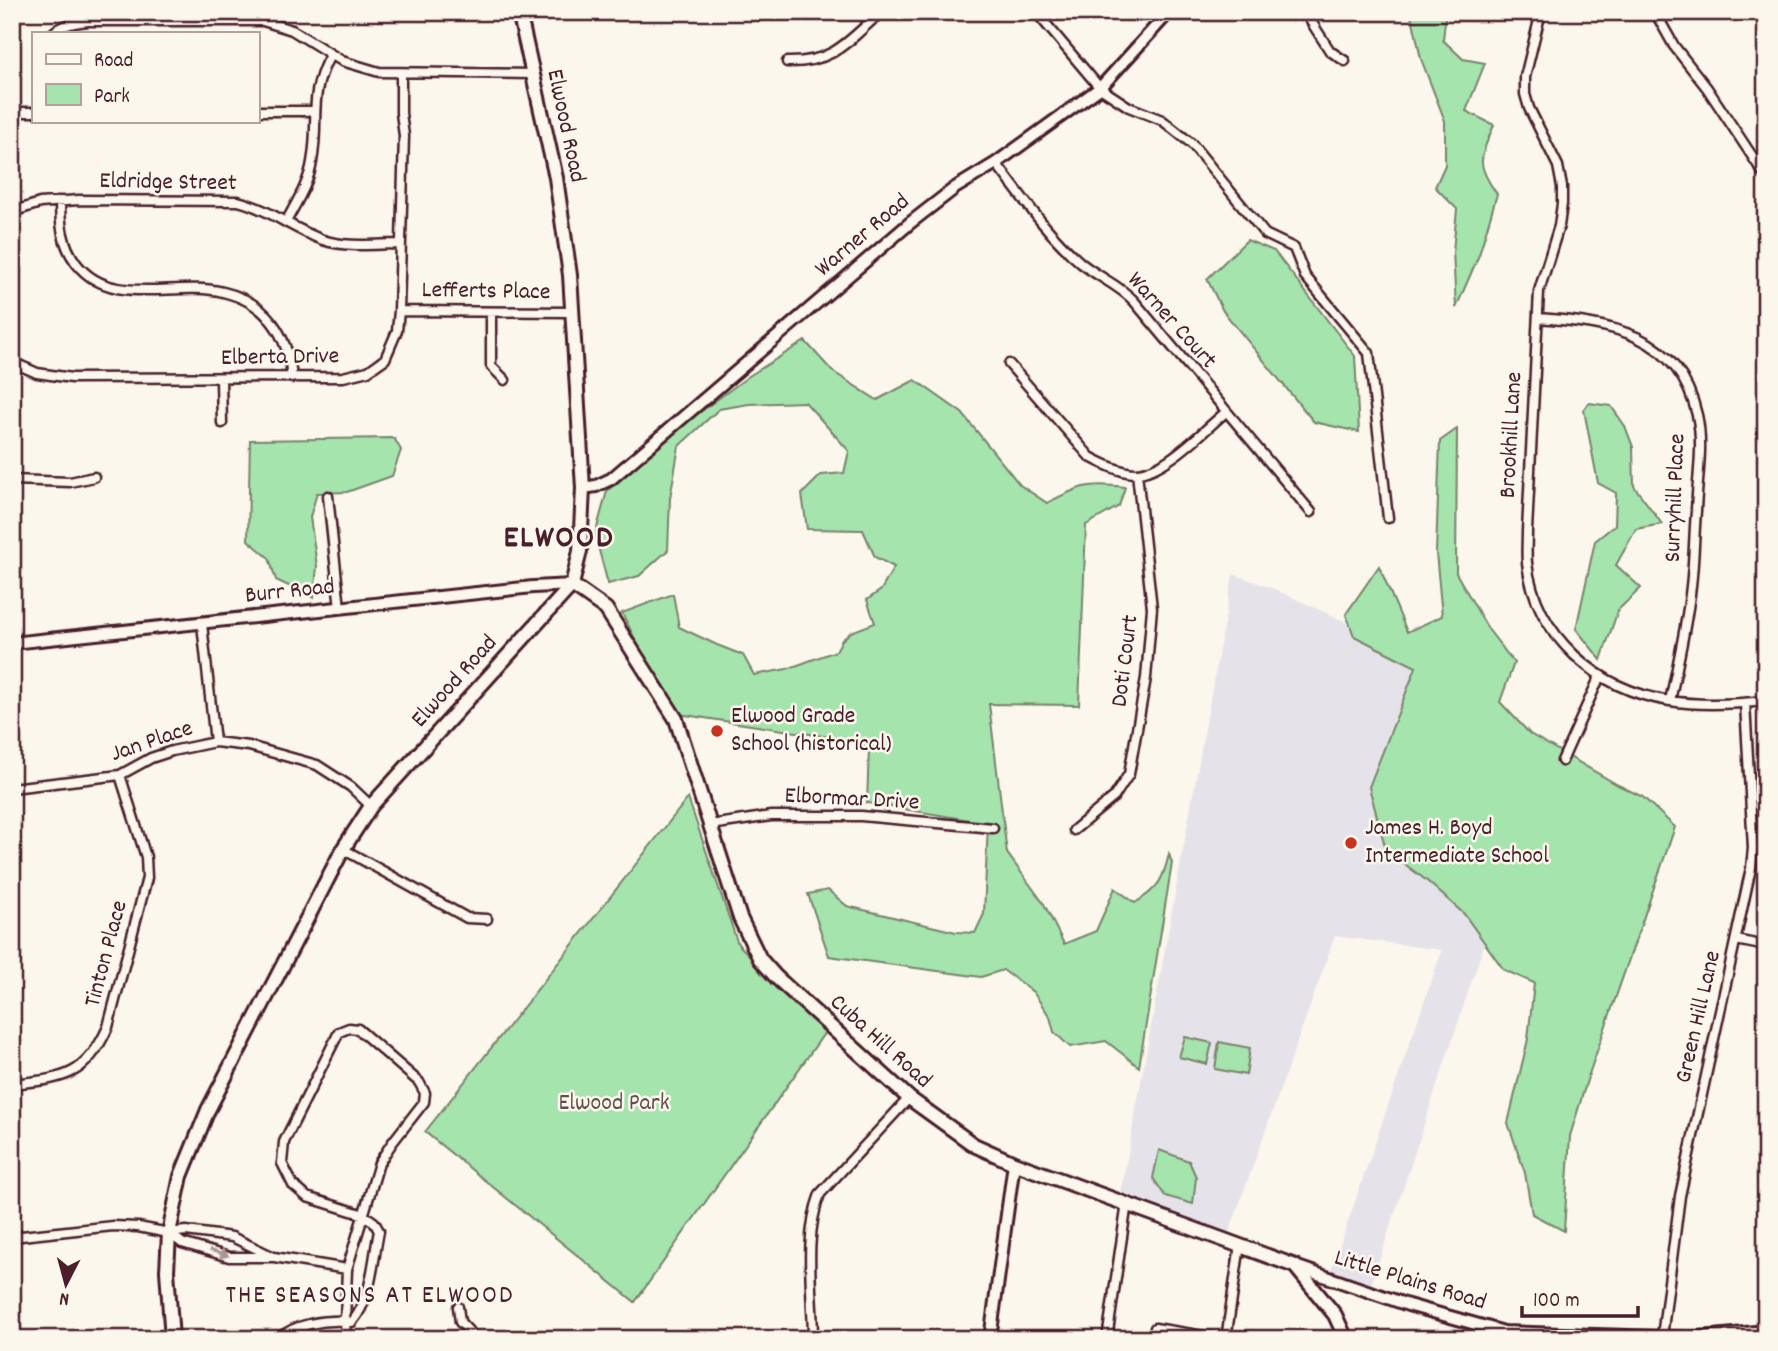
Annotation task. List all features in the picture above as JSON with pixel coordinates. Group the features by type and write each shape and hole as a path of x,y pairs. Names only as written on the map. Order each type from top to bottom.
{"main road":[{"name":"Elwood Road","path":"172,1339 167,1271 169,1233 181,1176 208,1110 343,849 371,806 572,585 580,551 583,488 566,242 556,178 519,12"},
{"name":"Cuba Hill Road","path":"572,585 606,609 676,719 740,918 760,959 775,977 909,1098 974,1145 1014,1163 1295,1266 1335,1315 1346,1339"}],"street":[{"path":"248,12 263,21 292,30 330,55 359,68 401,74 533,74"},
{"path":"787,62 817,61 835,52 881,12"},
{"path":"1036,12 1100,88 1129,107 1163,120 1192,144 1265,234 1293,248 1305,276 1369,353 1388,518"},
{"name":"Warner Road","path":"583,488 611,480 911,223 956,188 996,163 1100,88 1169,12"},
{"path":"1305,12 1330,51 1345,61"},
{"name":"Brookhill Lane","path":"1541,12 1525,77 1525,94 1529,108 1558,166 1562,187 1559,226 1539,291 1529,462 1527,562 1537,601 1552,630 1565,646 1600,676 1622,688 1670,701 1766,701"},
{"path":"1655,12 1674,46 1707,88 1766,177"},
{"path":"54,32 72,23 127,17 263,21"},
{"path":"286,222 307,181 313,161 317,82 330,55"},
{"name":"Elberta Drive","path":"12,362 37,373 65,378 221,379 343,377 368,371 385,359 397,331 399,311 404,136 401,74"},
{"path":"259,111 314,111"},
{"path":"12,112 32,112"},
{"name":"Warner Court","path":"996,163 1067,250 1084,265 1124,291 1134,302 1311,512"},
{"path":"61,201 60,221 69,254 80,269 94,280 122,289 221,291 239,296 266,315 276,327 286,343 292,377"},
{"name":"Eldridge Street","path":"12,212 40,203 61,201 238,201 254,205 327,241 346,244 400,244"},
{"name":"Lefferts Place","path":"399,311 571,312"},
{"path":"491,312 491,366 505,380"},
{"name":"Surryhill Place","path":"1538,318 1602,324 1623,330 1661,353 1680,373 1690,394 1697,416 1700,443 1691,586 1670,701"},
{"path":"1009,364 1090,457 1104,465 1137,473 1160,466 1226,412"},
{"path":"221,379 222,423"},
{"name":"Doti Court","path":"1074,830 1114,797 1129,774 1146,677 1152,608 1137,473"},
{"path":"12,480 70,482 94,477"},
{"path":"328,496 340,608"},
{"name":"Burr Road","path":"12,643 572,585"},
{"path":"202,624 215,742"},
{"path":"1562,761 1600,676"},
{"name":"Green Hill Lane","path":"1662,1337 1680,1196 1736,940 1753,848 1745,703"},
{"name":"Jan Place","path":"12,788 120,775 151,758 215,742 249,746 317,765 351,787 371,806"},
{"name":"Tinton Place","path":"12,1084 55,1079 74,1072 94,1054 108,1027 147,878 146,857 120,775"},
{"name":"Elbormar Drive","path":"710,825 771,816 861,816 993,828"},
{"path":"343,849 467,918 487,919"},
{"path":"1736,940 1766,946"},
{"path":"278,1339 293,1330 324,1321 345,1321 352,1322 359,1314 365,1297 379,1231 374,1222 364,1215 307,1197 293,1185 282,1163 284,1142 339,1032 349,1028 358,1029 373,1041 419,1082 425,1093 424,1102 379,1163 364,1215 347,1269 345,1321 346,1339"},
{"path":"813,1339 812,1232 814,1210 820,1194 909,1098"},
{"path":"990,1339 1014,1163"},
{"path":"1107,1339 1127,1203"},
{"path":"12,1237 113,1226 138,1227 169,1233 186,1231 232,1237 274,1257"},
{"path":"169,1233 182,1243 229,1257 274,1257 347,1269"},
{"path":"1156,1328 1224,1339 1240,1245"},
{"name":"Little Plains Road","path":"1295,1266 1408,1305 1504,1332 1719,1337 1766,1331"},
{"path":"458,1307 460,1322 476,1339"}],"shaded area":[{"name":"James H. Boyd Intermediate School","path":"1233,574 1272,588 1431,663 1548,751 1371,1285 1331,1271 1442,950 1335,936 1229,1233 1121,1192"}],"green space":[{"path":"1408,12 1446,12 1443,40 1463,59 1485,63 1466,111 1494,125 1482,161 1485,175 1497,194 1479,255 1456,308 1453,251 1457,209 1435,187 1445,165 1445,121 1421,59 1413,21"},
{"path":"1247,240 1274,251 1355,356 1359,432 1314,422 1223,311 1207,279"},
{"path":"805,341 832,371 877,400 915,380 962,413 1020,485 1047,503 1093,485 1125,487 1119,506 1086,525 1079,705 989,704 1007,853 1044,904 1064,944 1096,931 1115,888 1135,903 1150,893 1165,871 1169,854 1172,863 1139,1067 1106,1041 1070,1047 1054,1032 1050,1017 1033,992 1003,970 981,977 829,956 808,894 828,890 847,906 956,932 975,933 984,914 988,823 867,803 869,749 848,740 672,713 622,613 673,594 679,627 743,655 754,675 787,669 836,651 842,640 851,632 875,623 867,600 881,590 894,567 875,557 863,530 807,529 802,494 821,475 844,473 849,451 805,402 749,404 719,409 679,446 670,498 668,550 639,576 608,584 595,535 607,491 688,421 749,376"},
{"path":"1589,403 1611,406 1625,426 1633,447 1634,486 1662,524 1636,529 1616,565 1641,588 1618,610 1601,660 1576,629 1595,541 1615,525 1616,493 1598,483 1584,410"},
{"path":"1457,429 1456,573 1488,629 1514,663 1500,702 1530,734 1643,797 1675,827 1570,1136 1564,1231 1532,1214 1525,1173 1508,1123 1528,1039 1534,983 1504,970 1464,914 1386,850 1369,787 1416,667 1354,636 1346,614 1379,566 1407,632 1442,616 1436,553 1440,441"},
{"path":"394,438 401,450 392,476 347,492 317,493 310,517 317,566 314,598 276,580 269,558 248,540 250,440"},
{"name":"Elwood Park","path":"688,798 738,944 825,1032 635,1302 425,1132"},
{"path":"1185,1037 1212,1043 1207,1064 1179,1057"},
{"path":"1219,1042 1250,1048 1246,1075 1215,1069"},
{"path":"1159,1150 1189,1161 1196,1177 1193,1204 1165,1196 1153,1178"}],"place":[{"name":"Elwood Grade School (historical)","path":"717,731"},
{"name":"James H. Boyd Intermediate School","path":"1351,843"}],"district":[{"name":"ELWOOD","path":"559,540"},
{"name":"THE SEASONS AT ELWOOD","path":"370,1296"}]}
